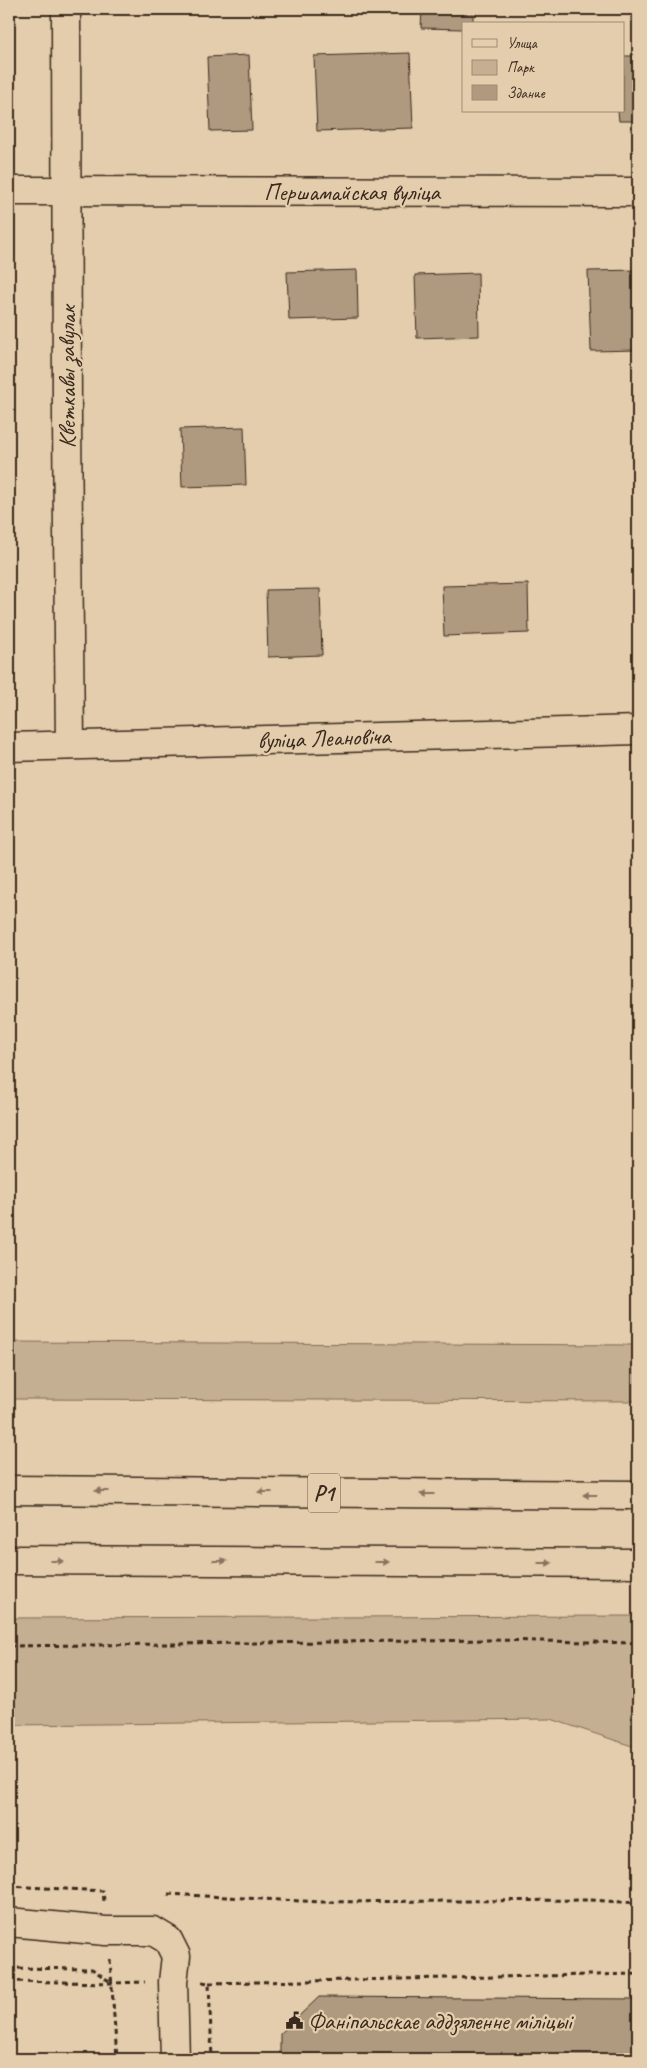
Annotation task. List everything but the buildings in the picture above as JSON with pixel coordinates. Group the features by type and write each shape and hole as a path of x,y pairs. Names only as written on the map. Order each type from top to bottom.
{"main road":[{"name":"Кветкавы завулак","path":"66,9 70,746"},
{"name":"Першамайская вуліца","path":"9,191 638,192"},
{"name":"вуліца Леановіча","path":"9,747 638,730"},
{"name":"Р1","path":"9,1490 638,1495"},
{"path":"9,1560 638,1563"},
{"path":"9,1922 106,1931 153,1931 168,1940 176,1956 173,1982 175,2059"}],"path":[{"path":"9,1646 492,1640 638,1643"},
{"path":"9,1886 103,1891 105,1906"},
{"path":"168,1894 320,1902 590,1900 638,1903"},
{"path":"109,1951 113,1983 116,2059"},
{"path":"9,1968 92,1969 113,1983"},
{"path":"202,1982 638,1974"},
{"path":"9,1982 147,1982"},
{"path":"209,1983 212,2059"}],"green space":[{"path":"9,1342 638,1345 638,1401 9,1399"},
{"path":"638,1616 638,1748 551,1719 9,1725 9,1618"}],"place":[{"name":"Фаніпальскае аддзяленне міліцыі","path":"294,2021"}]}
